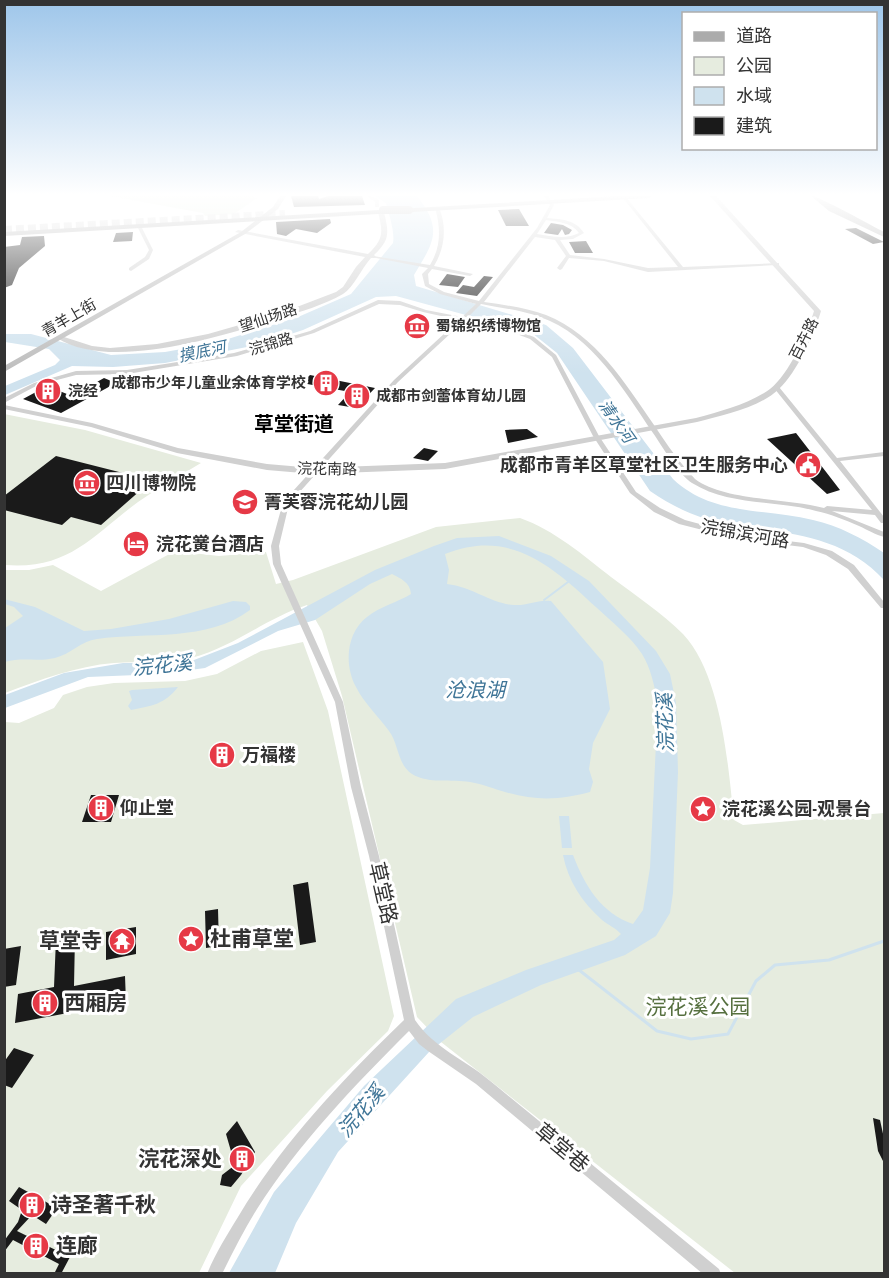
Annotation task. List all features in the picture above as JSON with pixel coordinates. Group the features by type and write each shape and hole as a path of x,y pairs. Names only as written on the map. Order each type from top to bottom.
{"main road":[{"name":"青羊上街","path":"4,366 58,338 201,256"},
{"name":"青羊上街","path":"4,370 38,349"}],"street":[{"path":"131,269 148,256"},
{"path":"364,256 470,274"},
{"path":"437,256 425,274 427,285 440,293 480,304 531,313 559,322 585,341 681,468 704,487 738,498 877,513"},
{"name":"草堂路","path":"413,1027 356,787 339,702 277,564 274,546 286,504 396,381 480,304 517,256"},
{"path":"560,268 568,256 604,260 648,270 777,264"},
{"path":"671,256 682,269"},
{"name":"百卉路","path":"769,256 818,311 814,326 777,388"},
{"name":"望仙场路","path":"58,338 111,350 210,336 275,318 334,295 346,289 359,267 371,257"},
{"name":"浣锦路","path":"4,401 36,384 75,373 127,372 235,355 312,332 378,302 400,303 464,318"},
{"name":"浣锦滨河路","path":"464,318 521,333 532,338 554,356 633,494 657,510 704,529 741,537 778,540 829,553 851,567 885,606"},
{"path":"652,427 697,420 730,410 777,388 885,521"},
{"name":"浣花南路","path":"4,407 92,425 177,450 267,467 314,471 445,466 652,427"},
{"path":"834,460 885,454"},
{"path":"805,506 831,512 885,535"},
{"path":"214,1274 241,1223 281,1164 317,1117 413,1027"},
{"name":"草堂巷","path":"413,1027 436,1050 480,1080 714,1274"}],"green space":[{"name":"四川博物院","path":"4,414 85,430 201,463 146,497 93,538 63,556 27,565 5,565"},
{"name":"浣花溪公园","path":"520,518 545,529 568,544 648,604 683,634 696,652 707,673 721,722 734,820 743,825 884,813 884,1273 735,1273 441,1042 417,1017 342,696 322,631 307,605 278,617 222,647 191,658 86,667 58,674 5,693 5,570 29,570 53,565 101,591 175,551 219,556 266,552 276,584 293,580 436,527"},
{"name":"杜甫草堂","path":"303,642 328,711 394,1016 388,1031 327,1091 241,1186 199,1273 5,1273 5,722 19,723 54,708 63,695 87,687 114,683 185,681 217,674 261,651"}],"water":[{"path":"383,256 425,256 414,275 416,286 546,325 573,348 673,479 688,491 722,505 795,516 850,533 884,553 884,580 868,565 831,544 791,534 717,522 696,516 668,502 650,491 557,353 532,333 396,296 376,297 303,330 257,345 165,363 113,367 72,366 5,395 5,386 55,365 60,360 49,349 5,342 4,334 31,334 111,355 165,352 215,343 298,317 351,294"},
{"path":"499,536 551,556 589,581 656,651 670,674 676,703 678,772 673,893 670,913 656,936 625,955 541,985 473,1017 429,1052 338,1152 296,1223 275,1273 229,1273 274,1192 364,1086 456,999 526,970 614,940 621,934 602,920 582,898 568,874 563,855 573,855 589,888 603,906 612,913 633,924 643,910 650,868 658,702 648,665 638,648 615,624 563,578 528,556 510,549 490,546 468,547 445,554 449,570 447,584 465,588 506,604 519,605 551,601 603,662 610,709 593,743 589,769 593,782 590,792 568,797 548,798 516,795 470,782 425,779 412,774 403,765 392,736 356,687 349,659 351,640 360,624 377,610 411,594 407,584 392,574 370,584 315,620 278,631 205,668 161,674 88,677 5,708 5,695 64,673 123,663 167,663 194,660 238,643 375,570 434,546 457,538"},
{"path":"4,599 35,607 84,631 169,619 233,601 246,602 250,610 215,627 176,634 97,639 86,642 55,658 5,662 5,628 23,616 14,607 5,604"},
{"path":"178,687 158,703 131,710 128,706 132,700 129,691"},
{"path":"559,816 569,816 572,848 562,848"}],"building":[{"path":"4,256 34,256 19,268 12,285 4,288"},
{"path":"447,274 465,277 458,287 439,285"},
{"path":"484,276 493,277 477,296 456,293 463,285 474,287"},
{"path":"310,375 375,388 356,408 338,405 350,392 302,383"},
{"name":"浣经","path":"104,378 116,383 61,413 23,399 47,386 72,396"},
{"path":"527,429 538,437 508,443 505,430"},
{"name":"成都市青羊区草堂社区卫生服务中心","path":"796,433 840,490 827,494 767,439"},
{"path":"424,448 438,451 428,461 413,458"},
{"path":"56,456 123,473 113,481 142,489 101,525 71,517 62,525 4,510 4,496"},
{"name":"万福楼","path":"223,747 230,749 233,754 228,761 214,762 211,756 215,750"},
{"name":"仰止堂","path":"91,795 119,795 111,822 82,822"},
{"path":"308,882 316,942 300,945 293,885"},
{"path":"218,909 219,946 206,948 205,911"},
{"path":"136,927 136,954 106,960 106,932"},
{"path":"75,936 74,986 125,976 126,1002 15,1023 18,994 54,987 56,939"},
{"path":"21,946 16,985 4,987 4,949"},
{"path":"14,1048 34,1055 12,1088 4,1085 4,1062"},
{"path":"873,1118 880,1120 885,1143 885,1165 878,1151"},
{"name":"浣花深处","path":"237,1121 255,1152 231,1187 220,1185 222,1175 235,1165 226,1134"},
{"path":"19,1187 57,1208 46,1224 32,1215 17,1231 70,1257 61,1274 54,1274 59,1264 13,1240 4,1252 4,1241 18,1222 22,1210 9,1201"}],"waterway":[{"path":"544,600 568,582"},
{"path":"579,970 657,1031 691,1039 728,1034 756,981 775,965 829,960 884,941"}],"place":[{"name":"蜀锦织绣博物馆","path":"417,326"},
{"name":"成都市少年儿童业余体育学校","path":"326,383"},
{"name":"浣经","path":"48,391"},
{"name":"成都市剑蕾体育幼儿园","path":"357,396"},
{"name":"成都市青羊区草堂社区卫生服务中心","path":"808,465"},
{"name":"四川博物院","path":"87,483"},
{"name":"菁芙蓉浣花幼儿园","path":"245,502"},
{"name":"浣花黉台酒店","path":"136,544"},
{"name":"万福楼","path":"222,755"},
{"name":"仰止堂","path":"101,808"},
{"name":"浣花溪公园-观景台","path":"703,809"},
{"name":"杜甫草堂","path":"191,939"},
{"name":"草堂寺","path":"122,941"},
{"name":"西厢房","path":"45,1003"},
{"name":"浣花深处","path":"242,1159"},
{"name":"诗圣著千秋","path":"32,1205"},
{"name":"连廊","path":"36,1246"}],"district":[{"name":"草堂街道","path":"294,424"}],"water label":[{"name":"摸底河","path":"202,351"},
{"name":"清水河","path":"617,421"},
{"name":"浣花溪","path":"162,665"},
{"name":"沧浪湖","path":"475,690"},
{"name":"浣花溪","path":"665,723"},
{"name":"浣花溪","path":"361,1111"}]}
